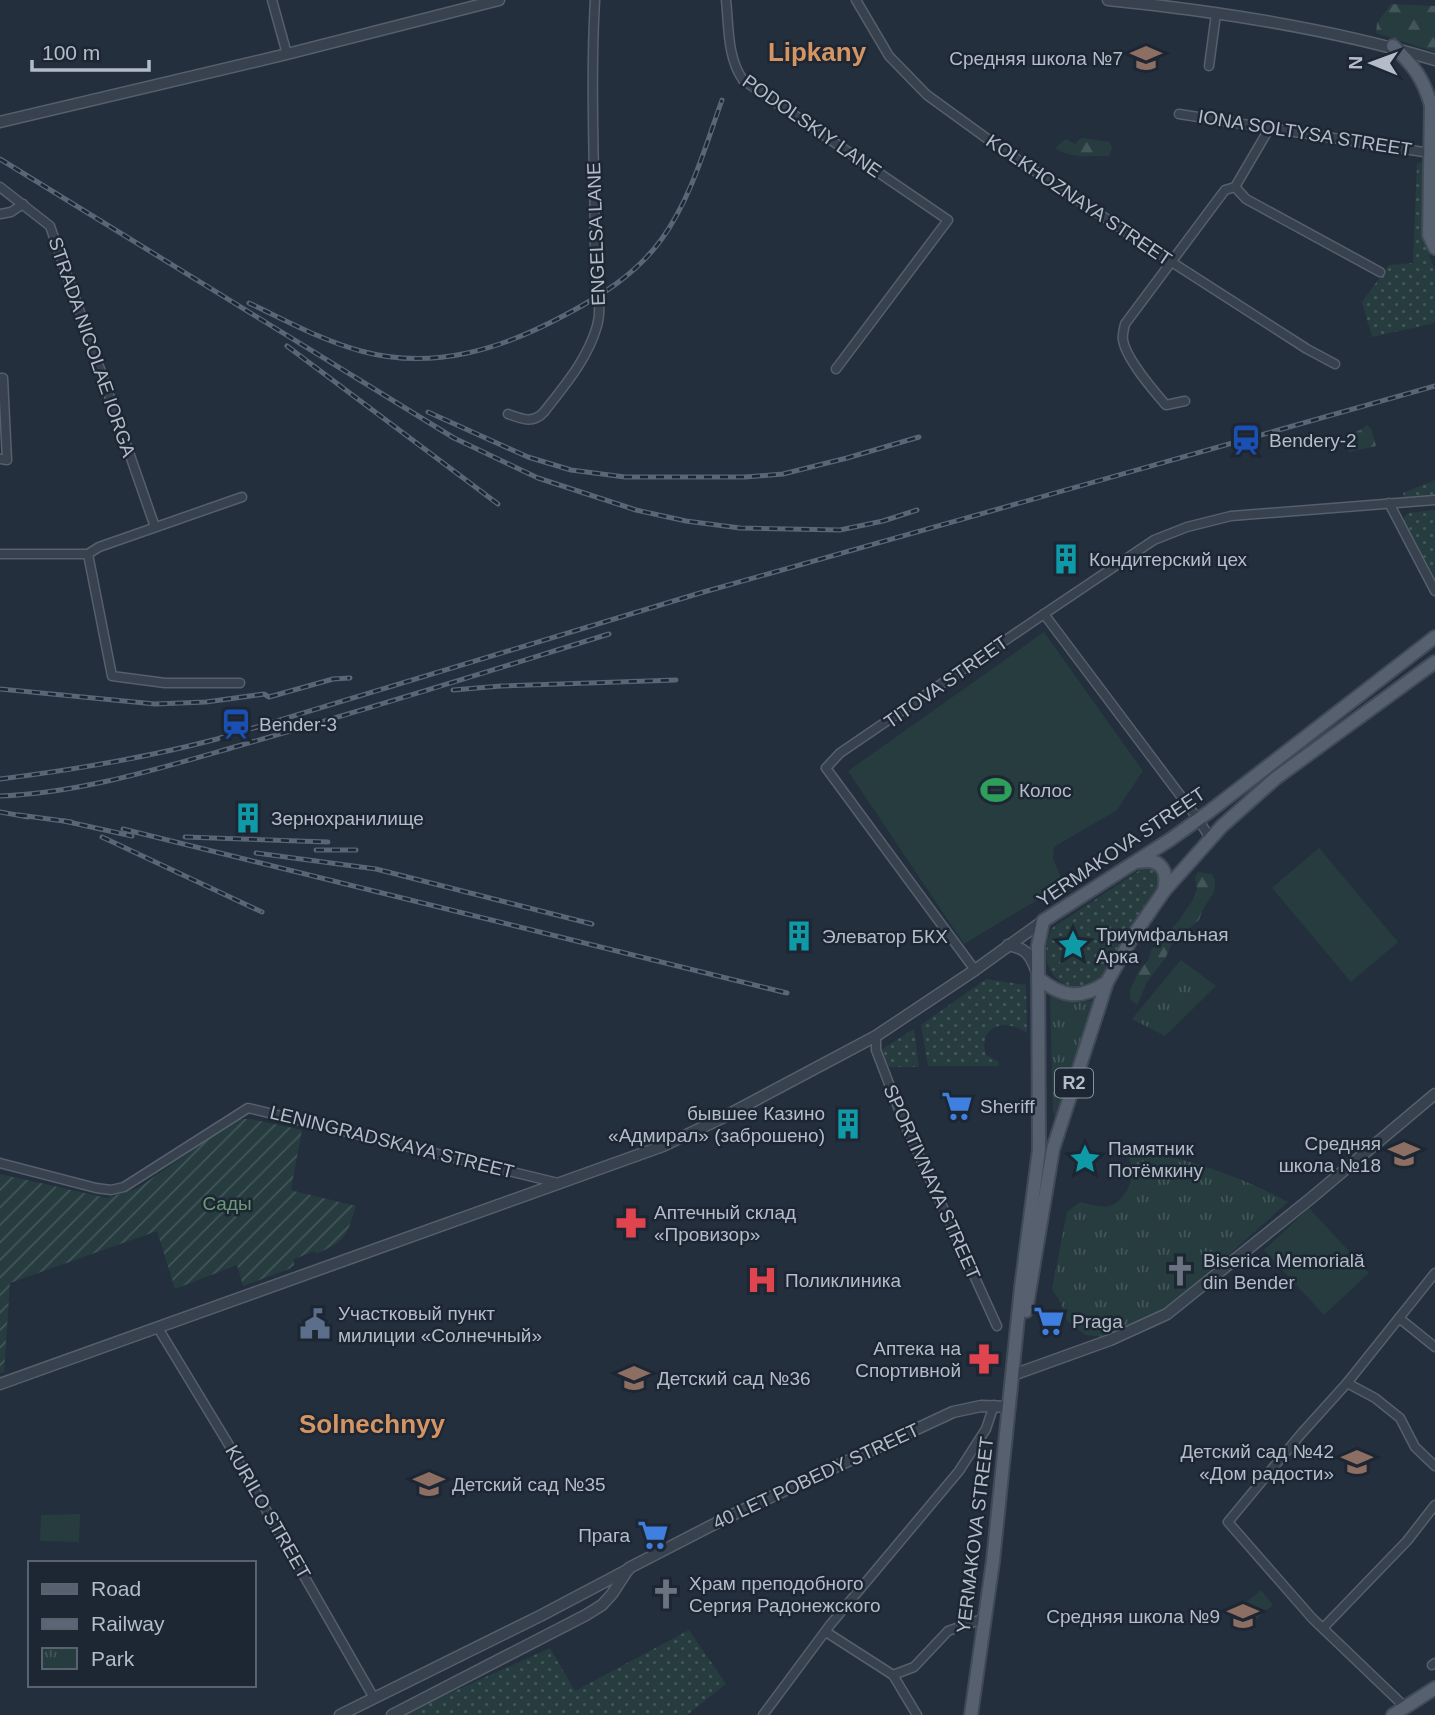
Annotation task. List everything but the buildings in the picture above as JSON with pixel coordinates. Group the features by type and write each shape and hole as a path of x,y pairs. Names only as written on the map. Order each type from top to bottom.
{"main road":[{"path":"1393,46 1414,66 1431,105 1429,235 1435,248"},
{"name":"YERMAKOVA STREET","path":"971,1715 985,1618 1041,1131 1038,946 1043,921 1171,839 1435,638"},
{"name":"YERMAKOVA STREET","path":"1015,1359 1035,1264 1053,1149 1107,982 1133,936 1164,891 1210,838 1276,778 1435,662"},
{"path":"1132,863 1148,859 1159,864 1165,871 1167,880 1164,891"},
{"path":"1038,978 1061,992 1074,994 1091,993 1107,982"},
{"path":"1393,1715 1435,1688"}],"street":[{"path":"272,0 287,54"},
{"path":"0,122 287,54 499,0"},
{"name":"ENGELSA LANE","path":"508,414 538,419 581,364 596,327 598,309 593,107 595,0"},
{"name":"PODOLSKIY LANE","path":"726,0 732,58 743,80 948,220 836,369"},
{"name":"KOLKHOZNAYA STREET","path":"856,0 889,56 928,95 1000,148 1170,261 1307,349 1335,364"},
{"path":"1108,0 1179,4 1216,14 1327,31 1393,46 1435,60"},
{"path":"1209,66 1216,14"},
{"path":"1422,56 1435,67"},
{"name":"IONA SOLTYSA STREET","path":"1179,114 1430,153"},
{"path":"1185,401 1166,405 1128,353 1123,341 1125,324 1225,190 1236,187 1269,129"},
{"name":"STRADA NICOLAE IORGA","path":"0,187 50,226 155,527"},
{"path":"1236,187 1246,199 1380,272"},
{"path":"0,214 18,209 23,204"},
{"path":"0,377 3,378 3,459"},
{"path":"0,554 88,554 99,547 242,498"},
{"path":"1210,838 1044,614 1154,540 1187,527 1231,516 1435,500"},
{"path":"1389,503 1435,591"},
{"path":"88,554 112,677 165,683 240,683"},
{"name":"TITOVA STREET","path":"975,970 826,768 840,754 1044,614"},
{"name":"LENINGRADSKAYA STREET","path":"0,1384 663,1146 720,1119 876,1036 1043,921"},
{"path":"1008,945 1021,947 1030,955 1038,978"},
{"name":"SPORTIVNAYA STREET","path":"876,1036 876,1050 903,1120 997,1326"},
{"path":"1013,1376 1167,1314 1290,1216 1435,1094"},
{"name":"LENINGRADSKAYA STREET","path":"0,1163 111,1190 134,1182 248,1108 558,1183"},
{"path":"1405,1707 1312,1618 1228,1522 1301,1434 1348,1383 1435,1273"},
{"path":"1399,1318 1435,1347"},
{"name":"KURILO STREET","path":"158,1328 226,1440 374,1698"},
{"path":"1348,1383 1375,1398 1400,1418 1415,1447 1435,1466"},
{"path":"763,1715 826,1632 959,1471 986,1429 994,1405"},
{"name":"40 LET POBEDY STREET","path":"340,1715 540,1616 728,1517 937,1418 967,1407 1010,1407"},
{"path":"1323,1628 1407,1541 1435,1505"},
{"name":"40 LET POBEDY STREET","path":"392,1715 586,1615 602,1605 629,1568"},
{"path":"893,1675 914,1667 948,1631 985,1618"},
{"path":"826,1632 893,1675 918,1715"}],"green space":[{"path":"1391,4 1435,6 1435,52 1376,33 1377,23"},
{"path":"1081,138 1110,142 1112,148 1109,156 1074,155 1055,148 1066,139 1075,144"},
{"path":"1422,162 1422,236 1435,270 1435,323 1372,337 1362,302 1389,265 1413,263 1417,163"},
{"path":"1366,425 1371,428 1376,446 1349,452 1348,449 1355,446 1359,440 1354,433"},
{"path":"1435,480 1435,495 1404,498 1403,493"},
{"path":"1435,510 1435,580 1403,519 1408,513"},
{"name":"Колос","path":"1044,632 1143,771 1117,810 1054,847 1053,859 1064,884 964,944 848,771"},
{"path":"1319,848 1398,942 1351,982 1272,888"},
{"path":"1143,868 1153,868 1159,874 1161,883 1128,931 1100,983 1085,987 1062,982 1054,975 1046,954 1052,928"},
{"path":"1198,872 1212,874 1215,880 1213,894 1199,920 1171,945 1166,957 1147,982 1137,1005 1130,999 1131,988 1139,971 1149,959 1151,950 1180,919 1192,901 1197,889 1195,877"},
{"path":"1181,960 1216,986 1165,1036 1132,1019"},
{"path":"986,979 1026,985 1027,1033 1019,1028 1002,1025 989,1031 984,1045 986,1055 999,1062 999,1066 928,1066 921,1025"},
{"path":"1050,993 1073,1000 1093,1001 1057,1119 1053,1111"},
{"path":"914,1029 919,1067 888,1067 882,1049"},
{"name":"Сады","path":"237,1119 251,1119 302,1130 291,1189 356,1206 350,1225 340,1241 316,1254 315,1251 294,1259 294,1265 289,1269 243,1286 237,1265 175,1289 157,1231 10,1283 4,1372 0,1373 0,1174 107,1198 138,1188"},
{"path":"1136,1150 1215,1170 1288,1202 1167,1310 1104,1337 1086,1335 1067,1321 1061,1303 1052,1289 1067,1212 1080,1202 1109,1206 1121,1199 1129,1187 1132,1172 1129,1159"},
{"path":"1309,1208 1369,1273 1324,1315 1264,1250"},
{"path":"80,1514 79,1542 40,1541 41,1515"},
{"path":"1261,1590 1273,1605 1248,1626 1236,1611"},
{"path":"689,1630 726,1684 687,1715 401,1715 550,1648 575,1691"}],"railway":[{"path":"249,303 333,342 388,357 441,357 492,347 517,338 605,292 629,274 651,252 672,224 689,190 722,100"},
{"path":"0,159 454,438 538,478 636,510 686,521 740,528 840,530 917,510"},
{"path":"287,346 498,504"},
{"path":"0,779 109,763 217,739 700,593 1435,386"},
{"path":"428,412 528,457 571,470 625,477 745,477 783,474 919,437"},
{"path":"0,796 61,790 150,771 609,634"},
{"path":"0,689 155,704 206,702 264,694 269,697 333,679 350,678"},
{"path":"453,690 676,680"},
{"path":"0,812 28,817"},
{"path":"19,815 71,822"},
{"path":"64,821 132,836"},
{"path":"123,829 787,993"},
{"path":"102,837 262,912"},
{"path":"185,837 328,842"},
{"path":"316,850 356,850"},
{"path":"256,853 376,869 592,924"}],"place":[{"name":"Средняя школа №7","path":"1146,58"},
{"name":"Bendery-2","path":"1246,440"},
{"name":"Кондитерский цех","path":"1066,559"},
{"name":"Bender-3","path":"236,724"},
{"name":"Колос","path":"996,790"},
{"name":"Зернохранилище","path":"248,818"},
{"name":"Элеватор БКХ","path":"799,936"},
{"name":"Триумфальная Арка","path":"1073,945"},
{"name":"Sheriff","path":"957,1106"},
{"name":"бывшее Казино «Адмирал» (заброшено)","path":"848,1124"},
{"name":"Средняя школа №18","path":"1404,1154"},
{"name":"Памятник Потёмкину","path":"1085,1159"},
{"name":"Аптечный склад «Провизор»","path":"631,1223"},
{"name":"Biserica Memorială din Bender","path":"1180,1271"},
{"name":"Поликлиника","path":"762,1280"},
{"name":"Praga","path":"1049,1321"},
{"name":"Участковый пункт милиции «Солнечный»","path":"315,1324"},
{"name":"Аптека на Спортивной","path":"984,1359"},
{"name":"Детский сад №36","path":"634,1378"},
{"name":"Детский сад №42 «Дом радости»","path":"1357,1462"},
{"name":"Детский сад №35","path":"429,1484"},
{"name":"Прага","path":"653,1535"},
{"name":"Храм преподобного Сергия Радонежского","path":"666,1594"},
{"name":"Средняя школа №9","path":"1243,1616"}],"district":[{"name":"Lipkany","path":"817,52"},
{"name":"Solnechnyy","path":"372,1424"}]}
